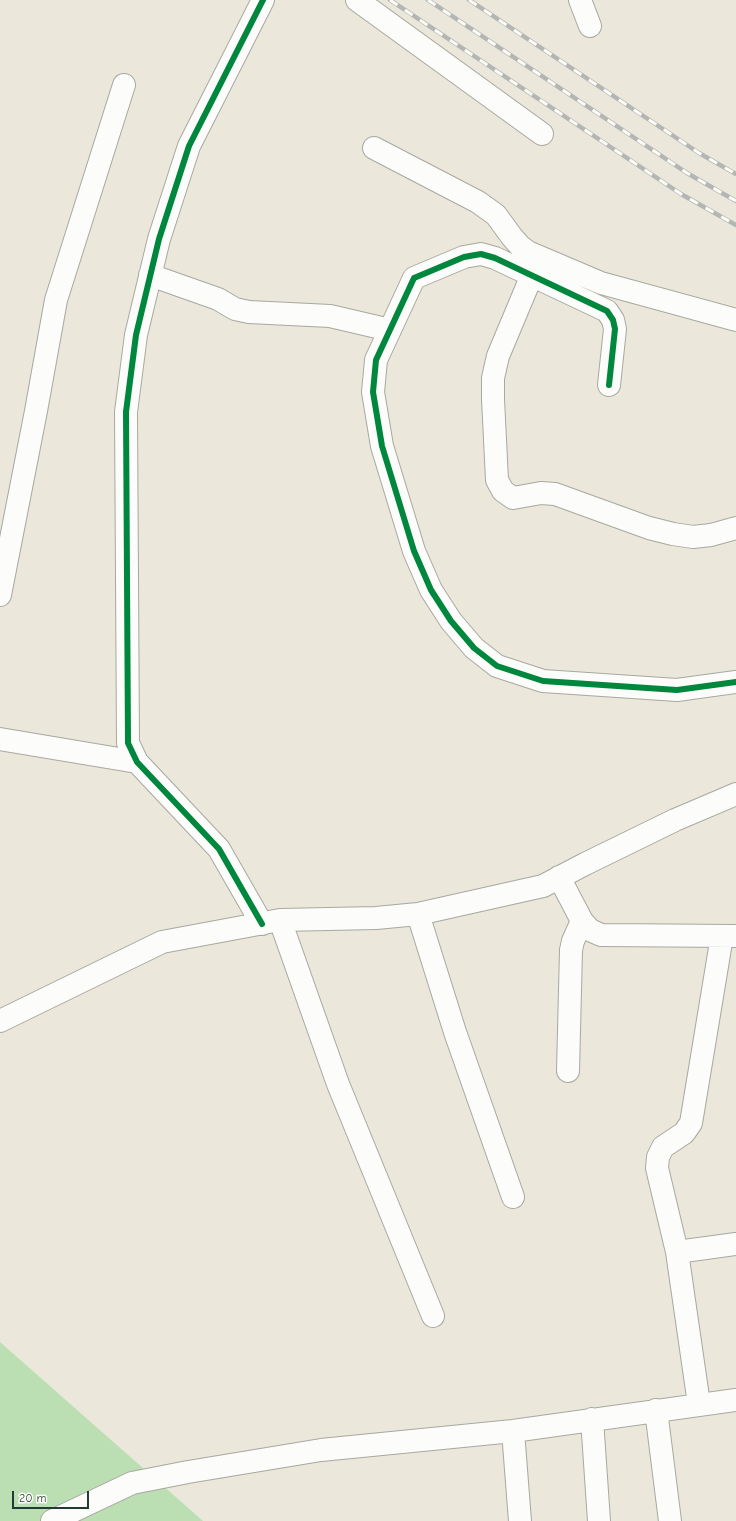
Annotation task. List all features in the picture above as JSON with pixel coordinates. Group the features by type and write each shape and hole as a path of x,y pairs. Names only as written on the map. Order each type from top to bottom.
{"street":[{"path":"263,0 190,146 159,239 136,335 126,412 128,743 137,762 219,849 271,922 433,1316"},
{"path":"357,0 542,134"},
{"path":"580,0 590,26"},
{"path":"0,595 56,300 124,85"},
{"path":"374,148 478,202 496,215 512,237 528,252 601,283 736,320"},
{"path":"609,385 615,329 613,320 606,312 532,275 495,258 481,254 464,258 414,278 376,360 374,385 382,446 414,551 431,590 451,621 474,648 497,666 543,681 677,690 736,682"},
{"path":"150,275 218,299 235,309 249,312 330,316 390,330"},
{"path":"532,275 498,356 493,378 497,480 504,491 514,498 541,493 555,494 649,528 673,534 693,537 711,535 736,528"},
{"path":"0,739 137,762"},
{"path":"0,1022 162,942 271,922 376,918 418,914 543,886 675,820 736,794"},
{"path":"559,878 582,921 590,930 601,935 729,936 690,1123 684,1133 663,1147 658,1157 657,1168 677,1252 699,1404"},
{"path":"418,914 455,1032 513,1197"},
{"path":"568,1071 571,950 573,940 582,921"},
{"path":"677,1252 736,1244"},
{"path":"52,1521 132,1483 188,1472 321,1450 513,1431 736,1400"},
{"path":"656,1410 670,1521"},
{"path":"592,1419 599,1521"},
{"path":"513,1431 520,1521"}],"green space":[{"path":"0,1342 203,1521 0,1521"}],"railway":[{"path":"390,0 681,194 736,225"},
{"path":"428,0 687,173 736,201"},
{"path":"469,0 699,153 736,174"}],"cycle path":[{"path":"262,924 219,849 137,762 128,743 126,412 136,335 159,239 189,146 263,0"},
{"path":"609,385 615,329 613,320 607,311 495,258 481,254 464,257 414,278 376,360 373,392 382,446 414,551 431,590 451,621 474,648 497,666 543,681 677,690 736,682"}]}
